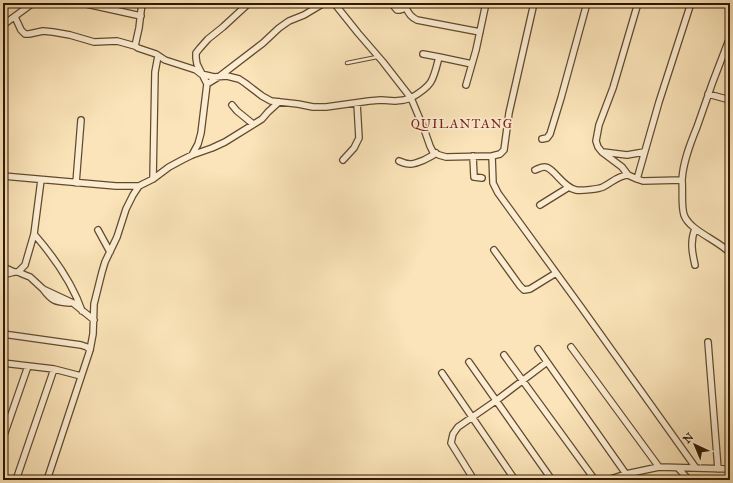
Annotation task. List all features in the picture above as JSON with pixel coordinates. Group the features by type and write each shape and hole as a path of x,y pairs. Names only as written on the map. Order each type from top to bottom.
{"street":[{"path":"3,25 33,3"},
{"path":"82,3 105,5 141,16"},
{"path":"135,46 142,3"},
{"path":"192,155 198,144 201,133 207,84 197,64 196,53 249,3"},
{"path":"207,84 220,76 263,43 279,28 324,3"},
{"path":"334,3 411,98 433,152 446,157 492,156 500,154 504,150 509,113 534,3"},
{"path":"391,3 397,10 407,6 409,14 417,20 480,32"},
{"path":"466,85 486,3"},
{"path":"542,139 547,138 550,134 586,3"},
{"path":"638,3 613,88 599,125 596,141 602,152 622,167 628,175 643,181 682,180"},
{"path":"637,179 658,102 691,3"},
{"path":"724,3 730,5"},
{"path":"15,17 23,33 25,34 43,31 70,35 94,42 117,41 135,46 165,60 196,70 201,74 239,79 270,100 313,107 326,107 381,100 395,101 411,98 428,86 434,77 439,57"},
{"path":"730,37 687,153 682,180 684,216 695,229 714,240 730,253"},
{"path":"423,54 472,64"},
{"path":"153,179 155,72 158,56"},
{"path":"708,94 730,100"},
{"path":"3,176 76,183 139,186 153,179 169,167 192,155 225,142 262,119 279,102"},
{"path":"343,160 354,148 358,138 357,103"},
{"path":"232,105 236,111 253,124"},
{"path":"76,183 81,120"},
{"path":"602,152 627,155 644,152"},
{"path":"399,161 407,164 417,164 436,153"},
{"path":"473,156 474,177 482,178"},
{"path":"492,156 493,183 498,193 696,468"},
{"path":"535,170 545,167 549,168 561,181 575,190 599,189 621,176 628,175"},
{"path":"3,275 16,272 25,265 34,234 41,180"},
{"path":"47,480 90,350 93,334 94,304 104,262 117,237 126,209 139,186"},
{"path":"540,206 569,187"},
{"path":"695,229 692,236 691,245 695,265"},
{"path":"98,230 110,252"},
{"path":"34,234 50,251 60,265 79,301 82,311"},
{"path":"494,250 524,290 530,289 556,273"},
{"path":"3,267 30,277 43,288 73,303 94,320"},
{"path":"3,334 81,345 90,350"},
{"path":"708,342 718,469"},
{"path":"571,347 659,466"},
{"path":"538,349 626,474 632,480"},
{"path":"504,355 595,480"},
{"path":"469,362 552,480"},
{"path":"474,480 451,443 453,434 458,427 547,362"},
{"path":"3,363 54,369 81,376"},
{"path":"3,438 28,366"},
{"path":"16,480 54,369"},
{"path":"442,373 515,480"},
{"path":"607,480 659,466 730,469"},
{"path":"678,468 689,480"}],"lane":[{"path":"346,64 378,56"}],"district":[{"name":"QUILANTANG","path":"462,123"}]}
